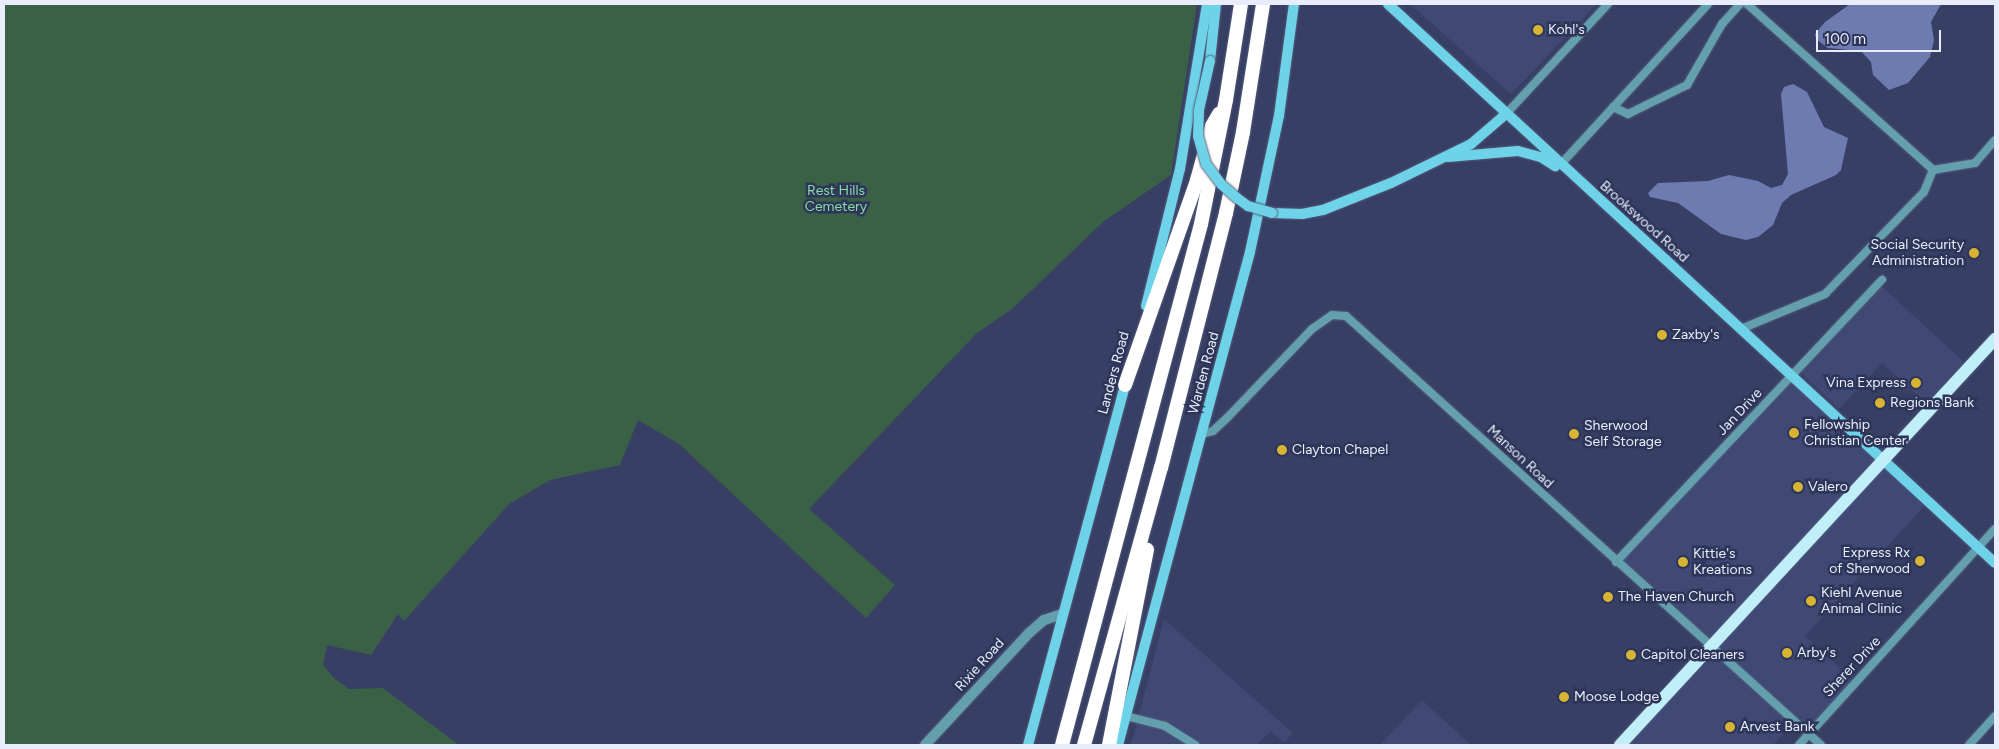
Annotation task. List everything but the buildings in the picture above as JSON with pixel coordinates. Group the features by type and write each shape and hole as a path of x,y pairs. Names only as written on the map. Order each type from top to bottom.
{"highway":[{"path":"1062,745 1188,279 1226,100 1241,4"},
{"path":"1084,745 1162,468 1226,213 1248,104 1263,4"},
{"path":"1125,385 1197,180 1212,126 1226,100"},
{"path":"1109,745 1162,468"}],"main road":[{"name":"Landers Road","path":"1028,745 1125,385 1180,169 1207,4"},
{"path":"1216,4 1210,61 1199,110 1198,136 1206,164 1222,185 1248,206 1272,213 1302,214 1323,210 1445,157 1470,144 1506,114"},
{"name":"Warden Road","path":"1118,745 1202,434 1265,186 1285,77 1294,4"},
{"name":"Brookswood Road","path":"1388,4 1995,563"},
{"path":"1445,157 1518,151 1541,157 1575,178"},
{"path":"1620,745 1995,339"}],"street":[{"path":"1506,114 1608,4"},
{"path":"1561,164 1708,4"},
{"path":"1613,107 1628,114 1687,85 1722,24 1740,4"},
{"path":"1747,4 1933,170"},
{"path":"1933,170 1975,163 1995,140"},
{"path":"1741,329 1825,294 1924,192 1933,170"},
{"name":"Jan Drive","path":"1616,562 1882,280"},
{"name":"Manson Road","path":"1202,434 1213,431 1227,418 1312,328 1332,315 1346,316 1616,562 1821,745"},
{"name":"Sherer Drive","path":"1799,745 1995,529"},
{"name":"Rixie Road","path":"925,745 1029,633 1044,620 1062,614"},
{"path":"1126,716 1165,726 1196,745"},
{"path":"1968,745 1995,716"}],"shaded area":[{"path":"1410,4 1597,4 1511,94"},
{"path":"1850,4 1941,4 1931,22 1934,40 1930,57 1908,83 1889,90 1873,75 1871,62 1861,51 1828,48 1816,39 1815,34 1825,22"},
{"path":"1793,84 1807,92 1824,127 1848,138 1841,170 1836,175 1791,195 1782,203 1773,225 1758,237 1746,240 1721,234 1678,203 1650,197 1648,193 1658,183 1708,181 1729,175 1758,181 1771,188 1782,185 1788,174 1781,94 1784,87"},
{"path":"1876,281 1964,362 1926,403 1882,363 1839,409 1796,368"},
{"path":"1788,373 1928,502 1805,636 1855,682 1808,734 1799,734 1790,727 1773,745 1620,745 1711,646 1616,562"},
{"path":"1164,619 1293,733 1284,743 1271,731 1256,745 1131,745"},
{"path":"1422,700 1471,745 1380,745"}],"green space":[{"name":"Rest Hills Cemetery","path":"4,4 1197,4 1171,175 1104,221 1012,309 977,333 809,509 895,585 866,618 679,444 638,420 620,465 550,480 509,504 404,621 398,614 371,655 327,645 323,665 334,678 349,689 383,688 459,745 4,745"}],"place":[{"name":"Kohl's","path":"1538,30"},
{"name":"Social Security Administration","path":"1974,253"},
{"name":"Zaxby's","path":"1662,335"},
{"name":"Vina Express","path":"1916,383"},
{"name":"Regions Bank","path":"1880,403"},
{"name":"Fellowship Christian Center","path":"1794,433"},
{"name":"Sherwood Self Storage","path":"1574,434"},
{"name":"Clayton Chapel","path":"1282,450"},
{"name":"Valero","path":"1798,487"},
{"name":"Express Rx of Sherwood","path":"1920,561"},
{"name":"Kittie's Kreations","path":"1683,562"},
{"name":"The Haven Church","path":"1608,597"},
{"name":"Kiehl Avenue Animal Clinic","path":"1811,601"},
{"name":"Arby's","path":"1787,653"},
{"name":"Capitol Cleaners","path":"1631,655"},
{"name":"Moose Lodge","path":"1564,697"},
{"name":"Arvest Bank","path":"1730,727"}]}
